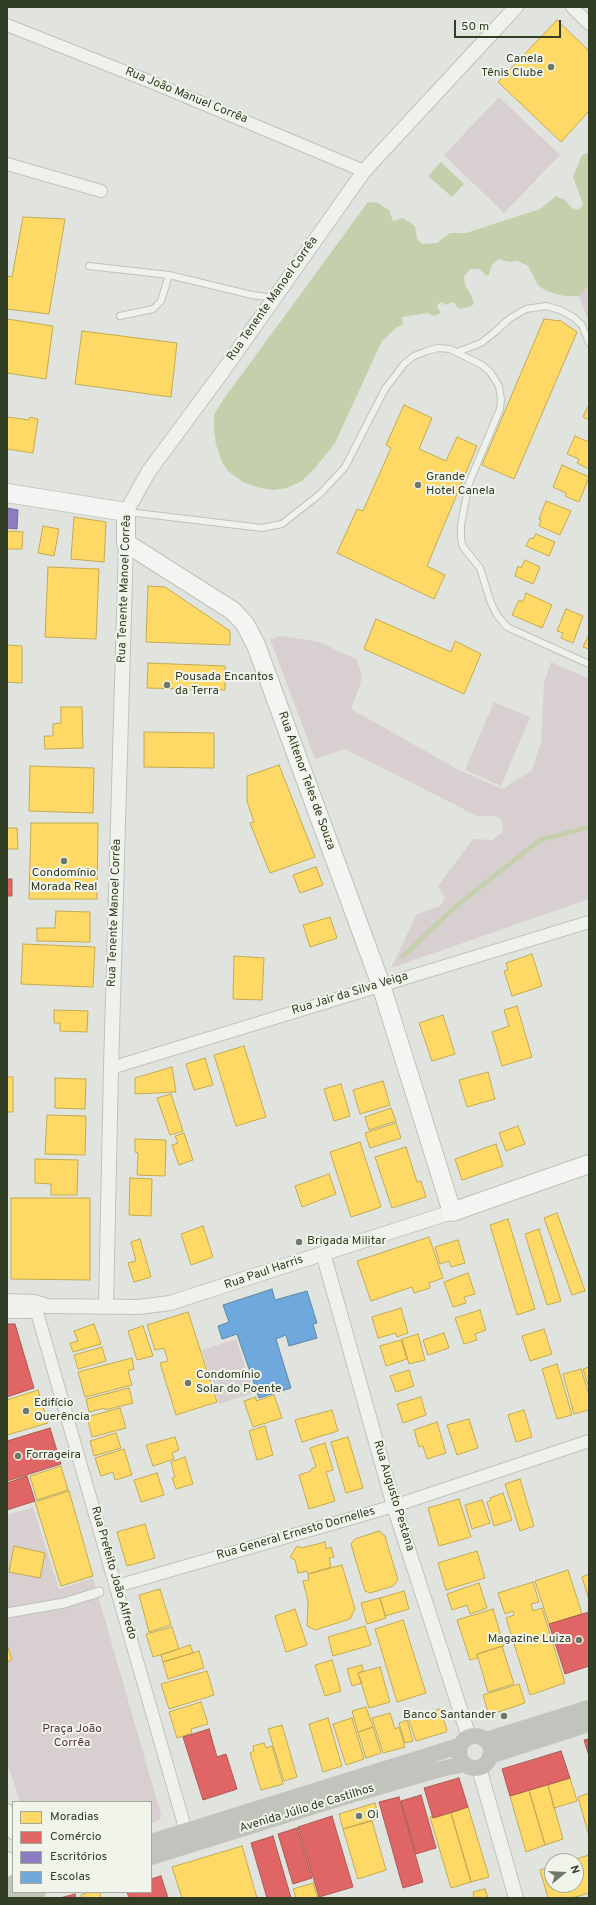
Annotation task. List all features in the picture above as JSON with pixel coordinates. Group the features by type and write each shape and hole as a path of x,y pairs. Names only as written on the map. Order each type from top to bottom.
{"main road":[{"path":"7,493 126,512"},
{"name":"Rua Tenente Manoel Corrêa","path":"126,512 126,544"},
{"name":"Rua Altenor Teles de Souza","path":"126,544 232,611 245,624 256,645 381,985 452,1212"},
{"name":"Rua Paul Harris","path":"452,1212 589,1164"},
{"path":"486,1740 589,1708"},
{"path":"490,1756 589,1724"},
{"path":"478,1736 486,1740 490,1748 490,1756 486,1764 471,1766 458,1755 464,1741 478,1736"},
{"name":"Avenida Júlio de Castilhos","path":"152,1857 188,1839 334,1792 464,1741"},
{"name":"Avenida Júlio de Castilhos","path":"334,1792 437,1770 471,1766"},
{"name":"Avenida Júlio de Castilhos","path":"152,1842 188,1839"}],"street":[{"name":"Rua Tenente Manoel Corrêa","path":"126,512 149,471 364,171 516,7"},
{"path":"572,7 589,24"},
{"name":"Rua João Manuel Corrêa","path":"7,24 156,84 364,171"},
{"path":"7,164 101,191"},
{"name":"Rua Tenente Manoel Corrêa","path":"106,1306 111,1068 126,544"},
{"name":"Rua Jair da Silva Veiga","path":"111,1068 589,922"},
{"name":"Rua Paul Harris","path":"7,1301 39,1306 139,1307 170,1303 452,1212"},
{"name":"Rua Augusto Pestana","path":"324,1253 394,1506 464,1741"},
{"name":"Rua Paul Harris","path":"7,1311 39,1306"},
{"name":"Rua Prefeito João Alfredo","path":"39,1306 188,1839"},
{"name":"Rua General Ernesto Dornelles","path":"117,1586 394,1506 589,1441"},
{"path":"7,1613 64,1603 99,1592"},
{"path":"471,1766 516,1898"},
{"path":"7,1811 12,1828"},
{"path":"7,1859 12,1876"}],"lane":[{"path":"89,266 169,275 252,295 274,298"},
{"path":"120,316 153,309 161,301 169,275"},
{"path":"457,352 481,343 496,332 509,319 526,309 546,306 560,310 573,317 582,325 589,343"},
{"path":"126,512 262,528 282,524 320,494 345,467 386,389 410,358 419,353 438,348 450,349 482,365 490,372 499,386 501,400 500,409 469,483 461,525 463,547 480,568 491,603 497,615 507,627 589,664"}],"green space":[{"path":"499,97 560,155 504,213 444,155"},
{"path":"589,285 589,322 579,296"},
{"path":"282,636 319,642 356,659 362,675 351,709 459,770 503,789 532,770 541,742 544,683 551,662 589,679 589,835 587,835 589,842 589,899 391,968 417,914 440,906 445,898 438,886 473,839 492,840 503,832 502,820 495,816 477,816 345,749 315,759 270,639"},
{"path":"494,702 530,717 501,786 465,770"},
{"path":"236,1339 254,1393 219,1404 202,1350"},
{"name":"Praça João Corrêa","path":"33,1507 59,1589 93,1578 161,1815 160,1820 152,1823 152,1801 20,1801 7,1762 7,1515"}],"shaded area":[{"path":"589,152 589,285 579,296 564,296 546,291 538,285 528,266 517,261 509,262 498,259 492,265 489,275 485,275 480,269 470,269 464,277 465,285 474,304 469,307 459,309 453,302 445,305 442,302 438,304 437,307 441,313 434,316 428,313 402,317 403,325 397,327 382,341 335,443 315,468 302,481 287,488 272,490 260,488 243,482 228,471 222,462 216,445 214,415 223,400 368,202 378,203 389,210 393,221 403,218 415,226 417,239 422,244 437,243 450,233 466,233 540,209 556,196 565,200 572,208 579,210 583,204 573,177 582,155"},
{"path":"441,162 464,184 452,197 428,176"}],"building: Moradias":[{"name":"Canela Tênis Clube","path":"557,20 589,51 589,111 561,142 498,82"},
{"path":"23,217 65,219 49,314 7,309 7,276 12,277"},
{"path":"7,319 53,326 46,379 7,373"},
{"path":"544,319 561,321 577,332 514,479 482,465"},
{"path":"82,331 177,343 171,397 75,384"},
{"path":"589,404 589,420 583,417"},
{"name":"Grande Hotel Canela","path":"404,405 432,418 419,449 446,461 457,437 477,446 427,566 445,575 434,599 337,553 357,509 363,511 391,448 386,445"},
{"path":"7,417 29,420 30,417 38,419 33,453 7,449"},
{"path":"575,436 589,442 589,469 577,463 579,459 567,454"},
{"path":"562,465 589,477 579,502 565,496 566,493 553,487"},
{"path":"546,501 571,511 560,535 539,526 541,520 539,519"},
{"path":"74,517 106,522 104,562 71,559"},
{"path":"43,526 59,529 54,556 38,553"},
{"path":"7,531 23,532 22,549 7,549"},
{"path":"536,534 555,542 549,556 526,546 530,538 533,539"},
{"path":"525,560 540,567 533,584 515,576 518,566 521,568"},
{"path":"48,567 99,569 96,639 45,637"},
{"path":"148,586 165,587 230,631 230,645 146,642"},
{"path":"526,593 552,605 542,628 512,615 519,600 523,602"},
{"path":"566,609 583,616 573,643 561,638 563,633 557,631"},
{"path":"376,619 451,652 455,641 481,654 464,694 364,649"},
{"path":"589,634 589,649 583,647"},
{"path":"7,645 22,646 22,683 7,682"},
{"path":"148,663 225,666 225,690 147,688"},
{"path":"61,707 82,707 83,748 45,749 44,736 53,736 53,724 61,723"},
{"path":"144,732 214,733 214,768 144,767"},
{"path":"279,765 315,857 270,873 250,823 254,822 247,801 247,776"},
{"path":"30,766 94,768 93,813 29,811"},
{"name":"Condomínio Morada Real","path":"31,823 98,823 97,899 29,899"},
{"path":"7,828 17,828 18,849 7,849"},
{"path":"316,867 323,885 300,893 293,875"},
{"path":"56,911 90,912 90,942 37,941 37,928 55,928"},
{"path":"330,917 337,938 310,947 303,925"},
{"path":"23,944 95,947 93,987 21,984"},
{"path":"532,954 542,986 512,996 504,971 508,970 506,963"},
{"path":"234,956 264,958 262,1000 233,999"},
{"path":"517,1006 532,1057 502,1066 492,1032 509,1026 504,1010"},
{"path":"54,1010 88,1011 87,1032 60,1031 60,1023 54,1023"},
{"path":"443,1015 455,1054 432,1061 419,1023"},
{"path":"244,1046 266,1117 236,1126 214,1055"},
{"path":"205,1058 213,1085 194,1090 186,1064"},
{"path":"172,1067 176,1092 135,1094 135,1078"},
{"path":"488,1072 495,1099 467,1107 459,1080"},
{"path":"7,1077 13,1077 13,1112 7,1112"},
{"path":"55,1078 86,1079 85,1109 55,1108"},
{"path":"383,1081 390,1105 360,1114 353,1090"},
{"path":"341,1084 350,1116 334,1121 324,1089"},
{"path":"171,1094 183,1131 170,1135 157,1098"},
{"path":"391,1108 396,1121 369,1130 365,1117"},
{"path":"47,1115 86,1116 85,1155 45,1154"},
{"path":"396,1123 401,1138 370,1148 365,1133"},
{"path":"518,1126 525,1144 506,1151 499,1133"},
{"path":"184,1133 193,1160 179,1165 172,1145 178,1143 175,1136"},
{"path":"135,1139 166,1140 165,1176 137,1175 138,1153 135,1152"},
{"path":"360,1142 381,1207 351,1217 330,1152"},
{"path":"496,1144 503,1166 462,1180 455,1159"},
{"path":"406,1147 417,1182 421,1181 426,1197 392,1208 375,1157"},
{"path":"35,1159 78,1160 77,1195 51,1195 51,1184 35,1183"},
{"path":"329,1174 336,1194 302,1207 295,1186"},
{"path":"130,1178 152,1179 151,1216 129,1215"},
{"path":"11,1198 90,1198 90,1280 11,1279"},
{"path":"557,1213 585,1291 572,1295 544,1218"},
{"path":"508,1219 535,1309 517,1315 490,1225"},
{"path":"203,1226 213,1257 191,1265 181,1234"},
{"path":"539,1229 561,1301 547,1305 525,1234"},
{"path":"429,1237 443,1278 429,1283 430,1288 414,1293 412,1287 371,1301 357,1261"},
{"path":"140,1239 151,1277 134,1282 128,1263 136,1261 131,1242"},
{"path":"458,1240 465,1263 451,1267 449,1261 440,1264 435,1247"},
{"path":"468,1273 475,1294 464,1297 466,1303 453,1307 444,1282"},
{"path":"401,1308 408,1333 397,1337 396,1333 378,1338 372,1317"},
{"path":"480,1310 486,1330 475,1334 477,1340 464,1344 455,1318"},
{"name":"Condomínio Solar do Poente","path":"188,1312 217,1402 176,1415 160,1363 168,1361 164,1348 155,1350 147,1325"},
{"path":"94,1324 101,1344 73,1352 70,1343 78,1341 74,1331"},
{"path":"143,1326 153,1356 137,1360 128,1331"},
{"path":"544,1329 552,1354 530,1361 522,1336"},
{"path":"444,1333 449,1348 428,1355 423,1340"},
{"path":"418,1334 425,1360 409,1364 402,1339"},
{"path":"401,1340 407,1359 386,1366 380,1346"},
{"path":"102,1347 106,1361 78,1369 74,1355"},
{"path":"132,1358 134,1369 128,1371 132,1385 85,1397 78,1372"},
{"path":"557,1364 572,1415 557,1419 542,1369"},
{"path":"589,1367 589,1385 588,1385 583,1369"},
{"path":"581,1369 589,1395 589,1410 574,1414 563,1374"},
{"path":"409,1370 414,1386 396,1392 390,1376"},
{"path":"129,1388 133,1403 105,1410 105,1408 89,1412 86,1399"},
{"name":"Edifício Querência","path":"38,1390 48,1423 7,1435 7,1400"},
{"path":"274,1395 282,1418 253,1427 244,1401 256,1397 256,1401"},
{"path":"421,1397 426,1415 403,1423 397,1404"},
{"path":"120,1408 126,1428 92,1437 87,1417"},
{"path":"332,1410 338,1431 302,1442 295,1420"},
{"path":"524,1410 532,1437 516,1442 508,1415"},
{"path":"469,1419 478,1448 457,1455 447,1425"},
{"path":"437,1422 446,1453 427,1459 423,1446 419,1447 414,1430"},
{"path":"265,1426 273,1455 257,1460 249,1431"},
{"path":"116,1433 121,1448 94,1456 90,1441"},
{"path":"175,1437 179,1450 172,1453 174,1459 153,1466 146,1445"},
{"path":"348,1437 363,1488 346,1493 331,1442"},
{"path":"325,1443 333,1470 326,1472 335,1501 309,1509 299,1475 311,1471 311,1469 316,1467 310,1448"},
{"path":"124,1449 132,1475 115,1480 113,1472 101,1476 95,1458"},
{"path":"185,1457 193,1484 176,1489 172,1478 175,1477 171,1462"},
{"path":"61,1466 68,1490 37,1500 30,1476"},
{"path":"157,1473 164,1495 141,1502 134,1480"},
{"path":"520,1479 534,1526 520,1531 505,1484"},
{"path":"69,1491 93,1576 61,1586 35,1502"},
{"path":"503,1493 512,1520 494,1526 487,1502 491,1500 490,1498"},
{"path":"459,1499 471,1537 439,1546 428,1508"},
{"path":"482,1500 490,1523 472,1529 465,1505"},
{"path":"145,1524 155,1558 127,1566 117,1532"},
{"path":"379,1531 385,1536 398,1580 393,1586 370,1593 365,1591 351,1544 355,1539"},
{"path":"325,1542 326,1549 331,1547 334,1557 329,1558 331,1567 308,1574 307,1571 298,1573 295,1560 290,1557 297,1546 301,1548"},
{"path":"14,1546 45,1553 40,1578 9,1572"},
{"path":"477,1551 485,1578 446,1590 438,1563"},
{"path":"342,1565 355,1609 350,1619 315,1630 307,1626 308,1601 303,1581 309,1580 308,1574"},
{"path":"568,1570 582,1614 549,1624 535,1581"},
{"path":"589,1574 589,1600 582,1577"},
{"path":"533,1582 539,1602 531,1604 533,1611 542,1608 565,1683 530,1695 506,1618 514,1615 513,1611 505,1614 498,1593"},
{"path":"479,1583 487,1608 470,1614 467,1605 452,1610 447,1594"},
{"path":"160,1589 171,1625 149,1632 139,1595"},
{"path":"404,1591 409,1609 385,1616 380,1598"},
{"path":"380,1598 386,1618 367,1624 361,1603"},
{"path":"295,1609 307,1645 286,1652 275,1616"},
{"path":"493,1609 504,1646 477,1654 477,1658 470,1660 457,1620"},
{"path":"403,1620 426,1693 397,1702 375,1629"},
{"path":"365,1626 371,1645 333,1656 328,1637"},
{"path":"172,1627 179,1649 153,1657 146,1634"},
{"path":"7,1645 12,1660 7,1662"},
{"path":"190,1645 193,1653 163,1662 161,1655"},
{"path":"502,1646 514,1684 488,1692 477,1654"},
{"path":"199,1651 204,1668 168,1679 163,1662"},
{"path":"332,1660 341,1691 325,1696 315,1665"},
{"path":"362,1665 363,1671 358,1673 362,1683 352,1686 347,1669"},
{"path":"380,1667 390,1702 369,1708 358,1673"},
{"path":"207,1671 214,1695 169,1709 161,1684"},
{"path":"519,1684 525,1703 489,1715 483,1695"},
{"path":"201,1702 208,1724 191,1729 192,1733 177,1738 169,1712"},
{"path":"366,1707 373,1727 358,1732 352,1711"},
{"path":"440,1709 447,1730 446,1732 416,1741 408,1718"},
{"path":"390,1713 395,1729 399,1727 405,1747 383,1753 372,1718"},
{"path":"328,1718 342,1766 323,1772 309,1724"},
{"path":"352,1718 364,1759 346,1765 333,1724"},
{"path":"407,1720 413,1741 405,1743 399,1723"},
{"path":"282,1725 297,1777 284,1781 268,1729"},
{"path":"373,1727 381,1753 366,1758 358,1732"},
{"path":"264,1743 266,1748 272,1746 283,1784 261,1790 250,1753 254,1751 253,1746"},
{"path":"570,1778 577,1801 554,1808 548,1785"},
{"path":"548,1785 563,1839 545,1845 529,1790"},
{"path":"529,1790 545,1845 526,1852 510,1796"},
{"path":"589,1793 589,1836 578,1797"},
{"name":"Oi","path":"375,1803 379,1818 343,1829 339,1814"},
{"path":"468,1807 489,1877 471,1882 451,1813"},
{"path":"451,1813 471,1882 451,1888 430,1817 432,1816 433,1818"},
{"path":"372,1821 386,1870 358,1879 343,1829"},
{"path":"242,1846 257,1898 182,1898 172,1867"},
{"path":"589,1855 589,1893 572,1898 548,1898 547,1893 584,1893 584,1857"},
{"path":"544,1869 544,1884 540,1870"},
{"path":"313,1883 318,1898 296,1898 293,1889"},
{"path":"485,1889 488,1898 474,1898 473,1892"},
{"path":"86,1893 100,1893 101,1898 82,1898 81,1895"}],"building: Comércio":[{"path":"7,879 12,879 12,896 7,896"},
{"path":"7,1324 15,1324 34,1388 7,1397"},
{"path":"50,1428 61,1464 7,1481 7,1441"},
{"path":"27,1476 35,1501 7,1510 7,1483"},
{"path":"589,1612 589,1666 565,1674 549,1624"},
{"path":"209,1729 217,1757 226,1754 237,1789 203,1800 183,1737"},
{"path":"589,1739 589,1756 584,1740"},
{"path":"561,1751 570,1778 510,1796 502,1769"},
{"path":"459,1778 468,1807 433,1818 424,1788"},
{"path":"421,1795 436,1848 416,1854 401,1801"},
{"path":"399,1797 423,1882 403,1888 379,1802"},
{"path":"332,1816 353,1887 319,1897 298,1827"},
{"path":"297,1828 312,1878 293,1884 278,1834"},
{"path":"273,1836 291,1898 267,1898 251,1843"},
{"path":"161,1876 168,1898 129,1898 127,1893 152,1893 152,1879"},
{"path":"75,1894 76,1898 60,1898"}],"building: Escritórios":[{"path":"7,508 18,510 17,529 7,528"}],"building: Escolas":[{"path":"272,1289 275,1300 307,1291 317,1323 313,1324 317,1338 289,1346 286,1335 276,1339 291,1388 259,1398 237,1334 222,1339 218,1326 229,1322 223,1305"}],"waterway":[{"path":"403,956 455,907 540,840 589,827"}],"place":[{"name":"Canela Tênis Clube","path":"551,67"},
{"name":"Grande Hotel Canela","path":"418,485"},
{"name":"Pousada Encantos da Terra","path":"167,685"},
{"name":"Condomínio Morada Real","path":"64,861"},
{"name":"Brigada Militar","path":"299,1242"},
{"name":"Condomínio Solar do Poente","path":"188,1383"},
{"name":"Edifício Querência","path":"26,1411"},
{"name":"Forrageira","path":"18,1456"},
{"name":"Magazine Luiza","path":"579,1640"},
{"name":"Banco Santander","path":"504,1716"},
{"name":"Oi","path":"359,1816"}]}
